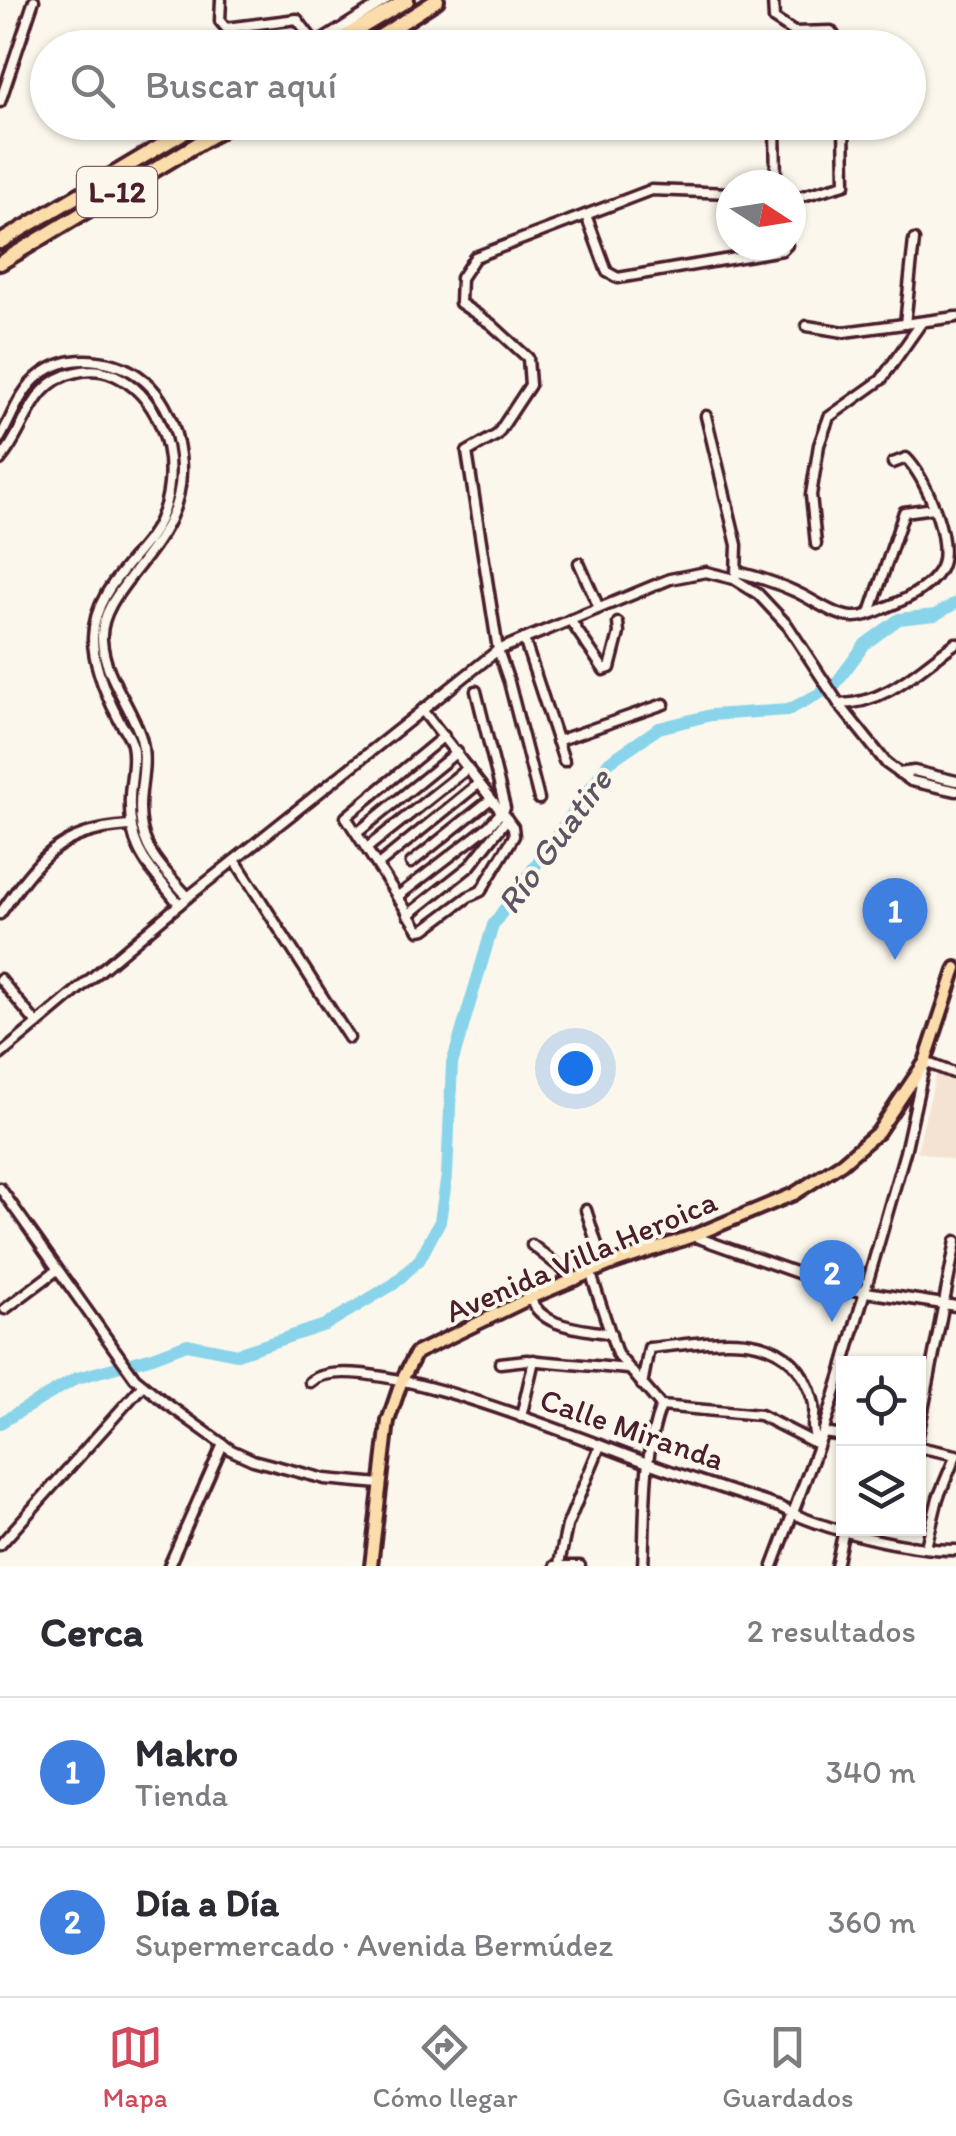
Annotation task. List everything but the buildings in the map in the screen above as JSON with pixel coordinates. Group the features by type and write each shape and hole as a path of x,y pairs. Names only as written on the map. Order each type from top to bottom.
{"highway":[{"path":"349,30 407,0"},
{"path":"390,30 437,0"},
{"name":"L-12","path":"0,242 171,140"},
{"name":"L-12","path":"0,263 204,140"}],"main road":[{"name":"Avenida Villa Heroica","path":"372,1566 388,1421 416,1353 530,1298 794,1194 842,1163 878,1132 925,1062 956,968"}],"street":[{"path":"0,102 34,0"},
{"path":"222,0 220,21 226,28 297,19 306,30"},
{"path":"342,30 386,0"},
{"path":"773,0 774,19 791,30"},
{"path":"775,140 776,170"},
{"path":"806,194 844,184 844,140"},
{"path":"539,798 498,650 466,452 497,435 530,384 528,358 491,324 460,303 461,278 475,257 650,190 716,192"},
{"path":"586,215 606,272 618,278 723,260"},
{"path":"905,324 914,240"},
{"path":"807,326 844,332 956,318"},
{"path":"816,544 811,494 818,445 829,417 881,380 922,322"},
{"path":"0,438 22,396 40,375 84,359 110,362 134,371 155,390 172,419 182,475 172,516 110,608 102,632 112,679 142,744 133,842 147,866 179,904"},
{"path":"0,460 43,388 84,370 110,374 133,386 151,406 165,436 170,468 164,508 150,538 108,590 94,626 93,641 99,669 133,748 134,825 153,857 188,897"},
{"path":"706,416 737,545 736,576"},
{"path":"0,1054 179,904 498,650 670,579 706,572 783,586 842,615 858,617 910,597 937,574 942,555 926,487 909,460 893,463"},
{"path":"870,614 904,512 934,508"},
{"path":"578,563 599,608"},
{"path":"736,576 773,608 839,704 887,764 912,781 956,792"},
{"path":"570,620 604,670 610,668 615,652 618,623"},
{"path":"524,639 564,761"},
{"path":"839,704 864,704 882,696 956,643"},
{"path":"408,915 470,866 505,816 505,800 476,691"},
{"path":"557,741 664,704"},
{"path":"422,710 444,736 513,827 512,841 481,891 419,930 346,816 444,736"},
{"path":"357,833 456,752"},
{"path":"367,848 468,768"},
{"path":"899,773 914,772 956,781"},
{"path":"378,864 478,784"},
{"path":"411,863 490,798"},
{"path":"397,896 505,816"},
{"path":"0,914 35,865 64,843 83,833 134,825"},
{"path":"234,860 349,1038"},
{"path":"0,979 37,1024"},
{"path":"846,1356 905,1152 925,1062 956,1074"},
{"path":"0,1188 135,1378 223,1444 277,1469 380,1484"},
{"path":"586,1210 604,1267"},
{"path":"694,1236 840,1288 956,1306"},
{"path":"926,1395 956,1241"},
{"path":"532,1245 576,1280"},
{"path":"6,1309 57,1270"},
{"path":"591,1274 617,1354 661,1406 760,1416 816,1444"},
{"path":"530,1298 536,1312 547,1320 611,1334"},
{"path":"642,1385 649,1348 750,1340 771,1346 786,1356 808,1384 815,1404 810,1426 816,1444"},
{"path":"500,1363 534,1360 628,1369"},
{"path":"521,1416 534,1360"},
{"name":"Calle Miranda","path":"310,1382 323,1374 338,1373 402,1380 521,1416 836,1528"},
{"path":"0,1545 143,1384"},
{"path":"773,1566 836,1390"},
{"path":"644,1566 648,1463 661,1406"},
{"path":"823,1433 836,1435"},
{"path":"169,1566 223,1444"},
{"path":"580,1566 557,1565 567,1526 600,1446"},
{"path":"926,1449 956,1455 938,1498 926,1547"},
{"path":"836,1566 843,1536"},
{"name":"Calle Miranda","path":"873,1536 956,1550"}],"shaded area":[{"path":"937,1071 956,1080 956,1161 917,1151"}],"waterway":[{"name":"Río Guatire","path":"0,1423 77,1378 187,1344 237,1354 325,1325 394,1284 420,1259 440,1221 447,1175 452,1064 493,925 609,762 659,728 711,715 788,710 834,686 865,644 899,619 935,615 956,603"}],"place":[{"name":"Makro","path":"895,960"},
{"name":"Día a Día","path":"832,1322"}]}
